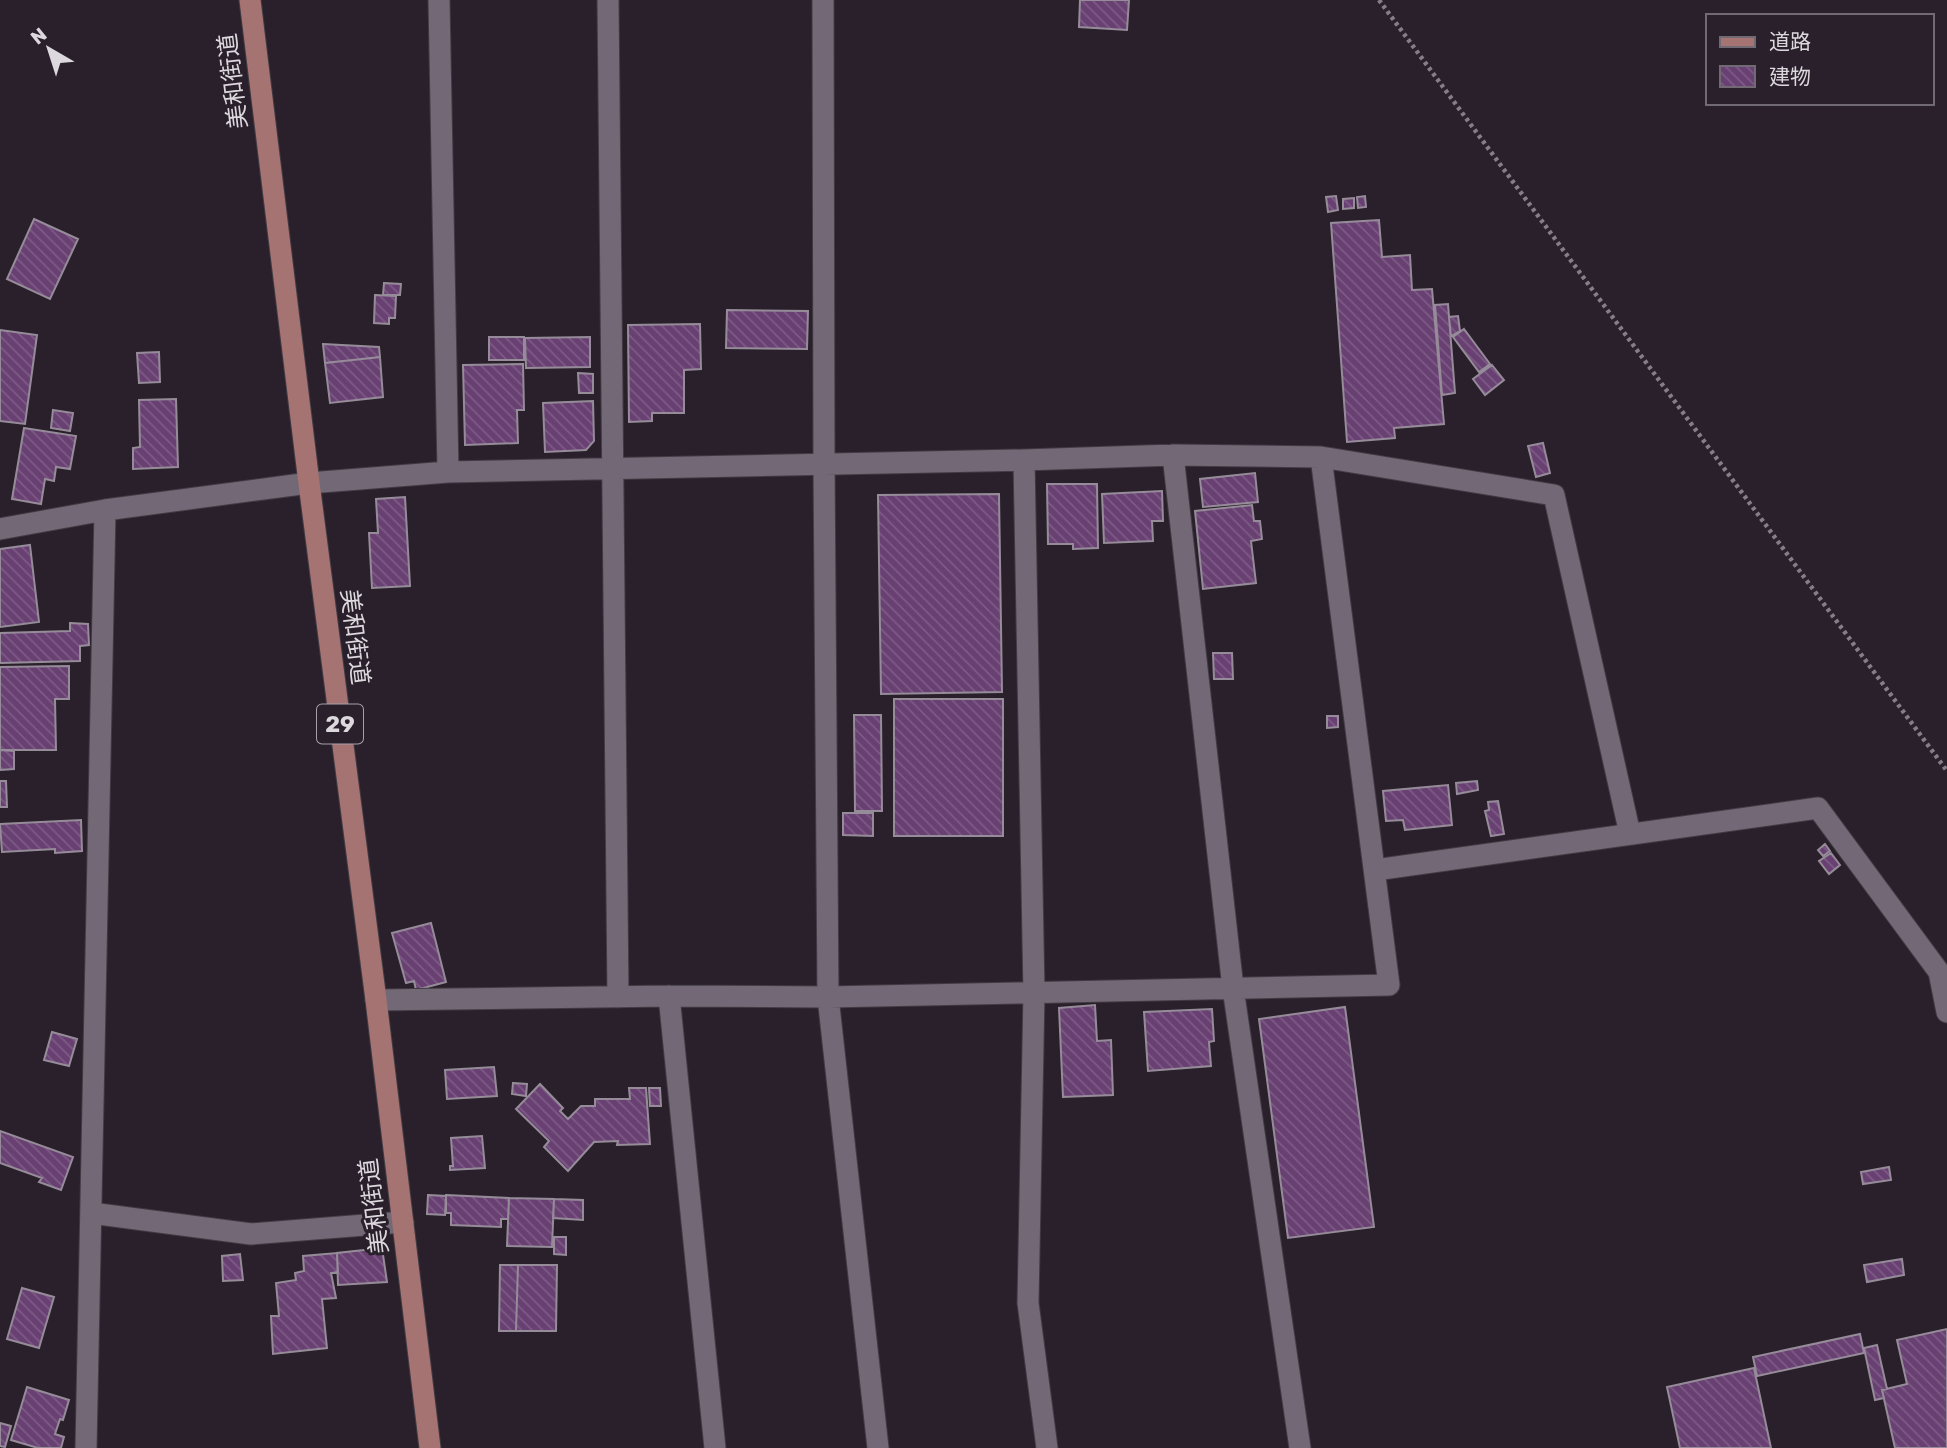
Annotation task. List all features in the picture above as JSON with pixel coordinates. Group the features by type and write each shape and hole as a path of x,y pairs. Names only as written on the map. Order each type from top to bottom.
{"main road":[{"name":"美和街道","path":"250,0 430,1448"}],"street":[{"path":"439,0 448,472"},
{"path":"608,0 618,997"},
{"path":"823,0 828,997 878,1448"},
{"path":"1173,454 1233,988 1300,1448"},
{"path":"0,529 105,510 309,483 448,472 1024,460 1173,454 1321,457 1554,495 1630,834"},
{"path":"376,1000 828,997 1389,985 1321,457"},
{"path":"1024,460 1034,993 1028,1303 1048,1448"},
{"path":"86,1448 105,510"},
{"path":"1375,870 1818,808 1938,972 1947,1012"},
{"path":"669,996 715,1448"},
{"path":"91,1213 251,1234 403,1222"}],"path":[{"path":"1378,0 1947,771"}],"building":[{"path":"1080,0 1129,0 1127,30 1079,27"},
{"path":"1336,196 1338,210 1328,212 1326,197"},
{"path":"1365,196 1366,207 1358,208 1357,197"},
{"path":"1354,198 1354,208 1343,209 1343,199"},
{"path":"34,219 78,239 50,299 7,279"},
{"path":"1379,220 1382,257 1410,255 1412,290 1432,289 1444,424 1394,428 1395,438 1347,442 1331,223"},
{"path":"384,283 401,284 400,295 383,295"},
{"path":"375,295 396,296 395,318 389,318 389,324 374,323"},
{"path":"1448,304 1455,393 1442,395 1435,305"},
{"path":"727,310 808,311 807,349 726,348"},
{"path":"1458,316 1460,331 1451,336 1449,317"},
{"path":"700,324 701,369 684,370 684,413 652,413 652,421 629,422 628,325"},
{"path":"1464,329 1490,364 1479,372 1453,337"},
{"path":"0,330 37,335 25,424 0,421"},
{"path":"489,337 524,337 524,360 489,360"},
{"path":"590,337 590,367 526,368 525,338"},
{"path":"323,344 379,347 380,357 325,363"},
{"path":"159,352 160,382 139,383 137,353"},
{"path":"380,357 383,397 330,403 325,363"},
{"path":"523,364 524,410 517,410 518,443 465,445 463,365"},
{"path":"1492,365 1504,380 1485,395 1473,379"},
{"path":"578,373 593,374 593,393 579,393"},
{"path":"176,399 178,467 133,469 133,448 140,447 139,400"},
{"path":"593,401 594,441 586,450 545,452 543,403"},
{"path":"53,410 73,413 70,431 51,428"},
{"path":"24,428 76,436 70,469 56,467 54,481 45,479 41,504 12,499"},
{"path":"1543,443 1550,473 1536,477 1528,446"},
{"path":"1255,473 1258,502 1203,507 1200,479"},
{"path":"1047,484 1097,484 1098,548 1073,549 1073,544 1048,544"},
{"path":"1162,491 1163,521 1152,521 1153,541 1104,543 1102,494"},
{"path":"999,494 1002,692 881,694 878,495"},
{"path":"405,497 410,586 372,588 369,533 378,533 376,499"},
{"path":"1252,505 1254,521 1260,521 1262,539 1251,541 1256,583 1203,589 1195,511"},
{"path":"30,545 39,622 0,627 0,549"},
{"path":"70,623 88,624 89,645 80,646 80,661 0,663 0,633 70,631"},
{"path":"1213,653 1232,653 1233,679 1214,679"},
{"path":"69,666 69,699 55,699 56,750 0,750 0,667"},
{"path":"894,699 1003,699 1003,836 894,836"},
{"path":"854,715 881,715 882,811 855,811"},
{"path":"1327,716 1338,716 1338,727 1327,728"},
{"path":"0,750 14,751 14,769 0,770"},
{"path":"0,781 6,781 7,807 0,807"},
{"path":"1477,781 1478,790 1457,794 1456,783"},
{"path":"1448,785 1452,825 1405,830 1403,820 1386,821 1383,791"},
{"path":"1498,801 1504,834 1491,836 1485,811 1489,810 1488,802"},
{"path":"843,813 873,813 873,836 843,835"},
{"path":"81,820 82,851 55,853 55,849 2,852 0,824"},
{"path":"1825,844 1830,851 1823,856 1818,850"},
{"path":"1831,853 1840,865 1829,874 1819,861"},
{"path":"431,923 446,982 416,990 414,981 406,983 392,933"},
{"path":"1095,1005 1097,1041 1111,1040 1113,1095 1063,1097 1059,1008"},
{"path":"1345,1007 1374,1227 1288,1238 1259,1019"},
{"path":"1212,1009 1214,1041 1209,1042 1211,1066 1148,1071 1144,1012"},
{"path":"52,1032 77,1039 69,1066 44,1060"},
{"path":"494,1067 497,1096 447,1099 445,1070"},
{"path":"513,1083 527,1084 526,1096 512,1094"},
{"path":"540,1084 563,1108 560,1111 568,1119 581,1106 595,1106 595,1099 630,1099 629,1088 646,1088 650,1144 617,1145 618,1141 594,1142 568,1171 544,1147 549,1141 516,1109"},
{"path":"649,1088 660,1088 661,1106 650,1106"},
{"path":"0,1131 73,1157 61,1190 39,1182 42,1178 0,1163"},
{"path":"482,1136 485,1168 450,1170 450,1166 453,1166 451,1138"},
{"path":"1889,1167 1891,1180 1863,1184 1861,1172"},
{"path":"428,1195 446,1196 445,1215 427,1214"},
{"path":"446,1195 509,1198 508,1219 501,1219 501,1227 451,1225 451,1213 446,1213"},
{"path":"509,1198 554,1199 552,1247 507,1246"},
{"path":"554,1199 583,1200 583,1220 553,1218"},
{"path":"554,1237 566,1237 566,1255 554,1254"},
{"path":"382,1248 387,1282 338,1285 337,1253"},
{"path":"337,1253 338,1272 331,1273 336,1298 322,1299 327,1348 273,1354 271,1316 279,1316 276,1283 296,1280 295,1273 304,1271 303,1256"},
{"path":"240,1254 243,1280 223,1281 222,1256"},
{"path":"1902,1259 1904,1275 1867,1282 1864,1265"},
{"path":"500,1265 518,1265 516,1331 499,1331"},
{"path":"518,1265 557,1265 556,1331 516,1331"},
{"path":"22,1288 54,1297 39,1348 7,1339"},
{"path":"1947,1329 1947,1448 1895,1448 1882,1390 1907,1384 1897,1340"},
{"path":"1860,1334 1864,1353 1757,1376 1753,1357"},
{"path":"1877,1345 1887,1389 1882,1390 1884,1398 1875,1400 1864,1348"},
{"path":"1754,1368 1771,1448 1680,1448 1667,1387"},
{"path":"27,1387 69,1400 55,1434 64,1437 61,1448 38,1448 11,1440"},
{"path":"0,1423 11,1426 5,1447 0,1446"}]}
